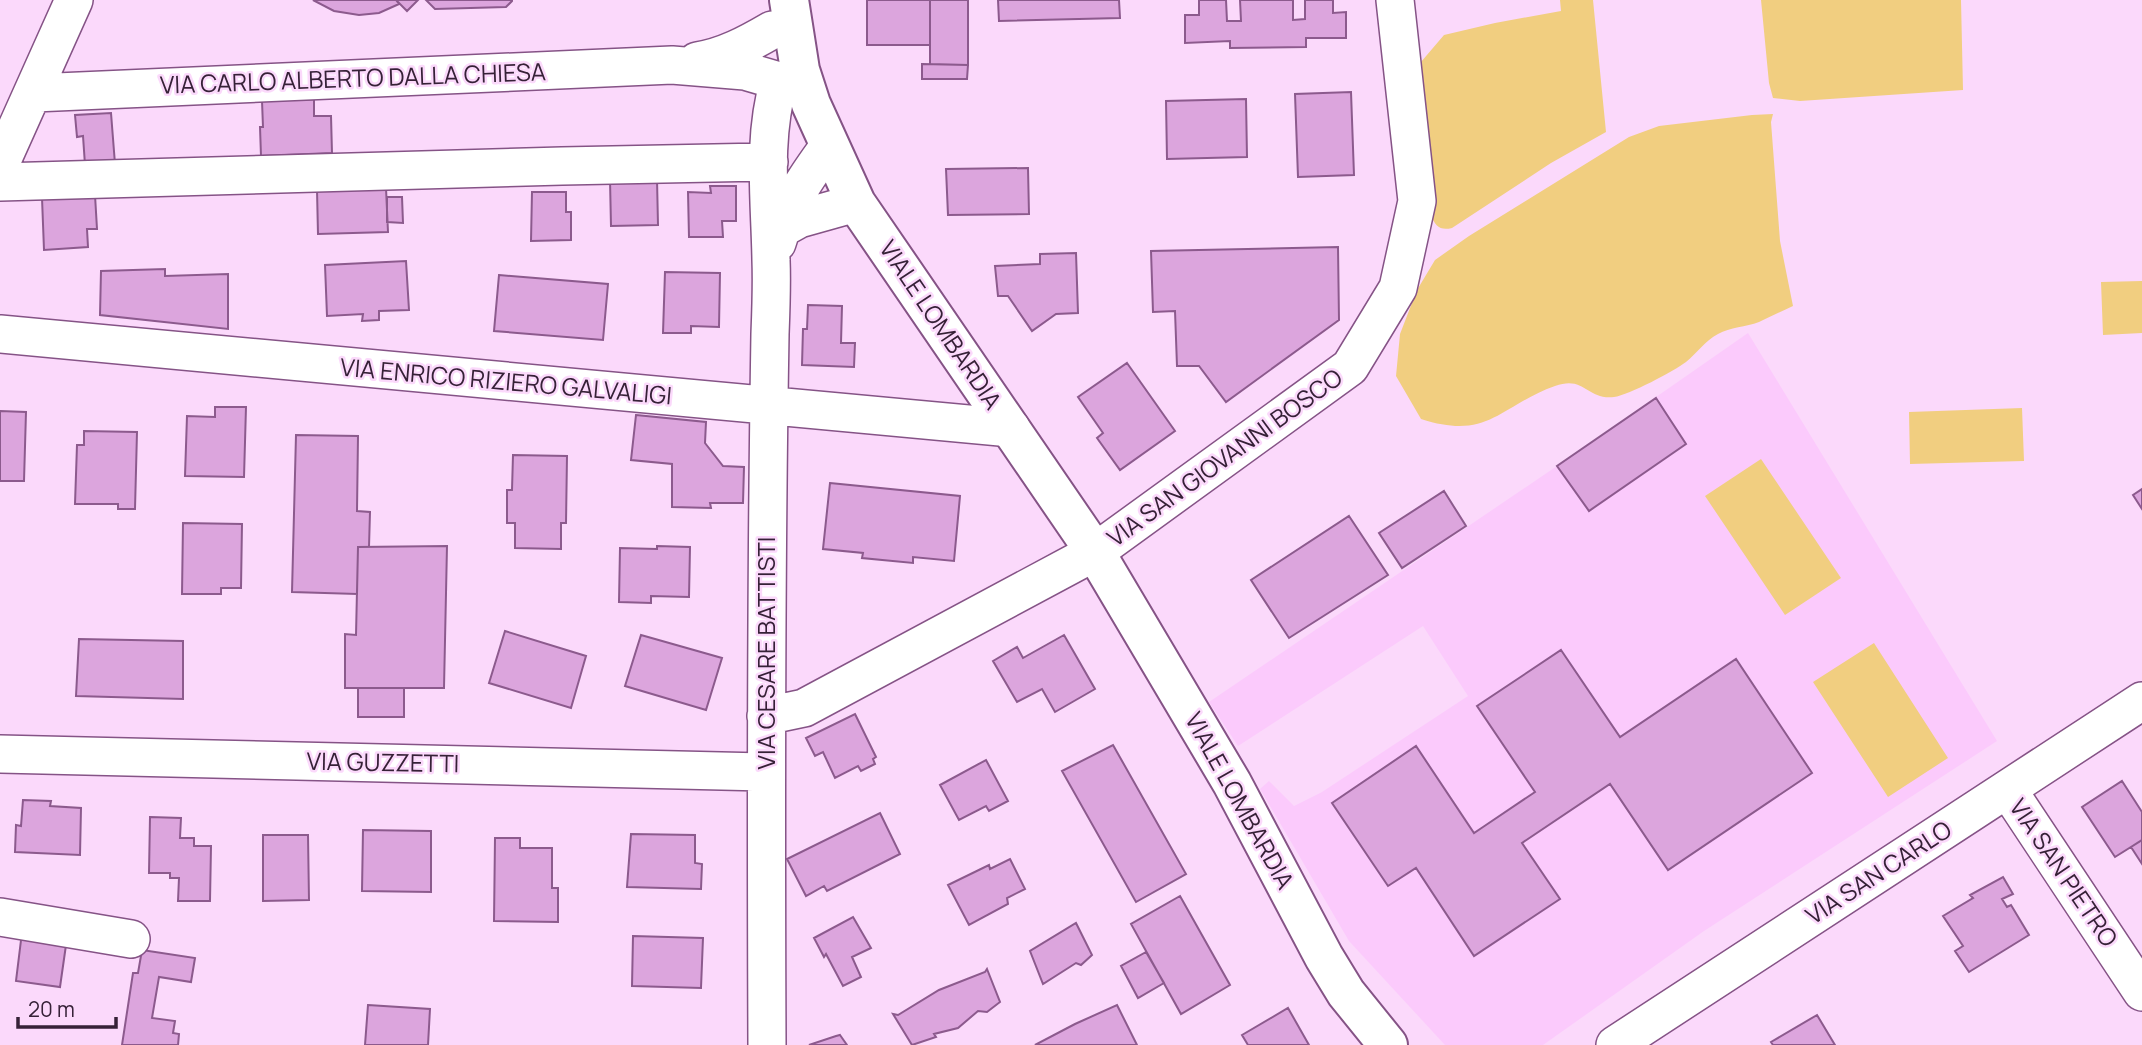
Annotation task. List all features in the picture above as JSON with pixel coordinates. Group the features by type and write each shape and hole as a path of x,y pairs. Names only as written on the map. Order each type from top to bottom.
{"street":[{"path":"0,165 74,0"},
{"name":"VIA SAN GIOVANNI BOSCO","path":"1095,552 1350,367 1398,288 1417,201 1395,0"},
{"name":"VIA CARLO ALBERTO DALLA CHIESA","path":"34,93 672,65 729,53 778,10"},
{"name":"VIALE LOMBARDIA","path":"778,10 774,56 779,81 797,125 824,153 1095,552 1232,783 1324,957 1346,993 1388,1045"},
{"name":"VIALE LOMBARDIA","path":"778,10 811,104 824,153"},
{"name":"VIA CARLO ALBERTO DALLA CHIESA","path":"672,65 745,71 779,81"},
{"name":"VIA CESARE BATTISTI","path":"767,1045 769,407 776,245 769,128 779,81"},
{"name":"VIA CESARE BATTISTI","path":"776,245 792,200 824,153"},
{"path":"0,182 769,162"},
{"path":"776,245 799,219 856,203"},
{"name":"VIA ENRICO RIZIERO GALVALIGI","path":"0,334 1011,428"},
{"path":"766,716 804,708 1095,552"},
{"name":"VIA SAN CARLO","path":"1615,1045 2142,701"},
{"name":"VIA GUZZETTI","path":"0,754 766,772"},
{"name":"VIA SAN PIETRO","path":"2008,790 2142,992"},
{"path":"0,917 131,939"}],"shaded area":[{"path":"1560,0 1593,0 1606,132 1551,163 1452,228 1438,227 1431,215 1415,69 1444,35 1561,11"},
{"path":"1761,0 1961,0 1963,90 1800,101 1773,98 1769,83"},
{"path":"1773,114 1771,122 1780,241 1793,306 1759,322 1718,334 1680,366 1621,395 1605,397 1579,385 1565,383 1536,394 1479,424 1444,425 1421,419 1396,376 1400,334 1417,290 1435,260 1629,137 1659,126"},
{"path":"2142,281 2142,333 2103,335 2101,282"},
{"path":"1748,333 1997,741 1704,931 1543,1045 1445,1045 1349,941 1260,789 1269,781 1294,806 1322,792 1468,696 1423,626 1238,746 1209,702"},
{"path":"2022,408 2024,461 1910,464 1909,412"},
{"path":"1761,459 1841,578 1785,615 1705,496"},
{"path":"1874,643 1948,758 1888,797 1813,682"}],"building":[{"path":"313,0 396,0 399,4 379,13 359,15 334,11"},
{"path":"396,0 418,0 407,11"},
{"path":"426,0 512,1 506,7 435,9"},
{"path":"867,0 930,0 930,45 867,45"},
{"path":"930,0 968,0 968,65 930,64"},
{"path":"998,0 1119,0 1120,18 999,21"},
{"path":"1199,0 1226,0 1227,21 1241,21 1240,0 1293,0 1293,20 1305,19 1305,0 1333,0 1333,13 1346,12 1346,38 1306,38 1306,47 1230,48 1230,41 1185,43 1185,15 1199,15"},
{"path":"922,64 968,65 967,79 922,79"},
{"path":"1351,92 1354,175 1298,177 1295,94"},
{"path":"314,99 314,116 331,116 332,153 261,156 262,101"},
{"path":"1246,99 1247,157 1167,159 1166,101"},
{"path":"111,113 115,164 85,165 83,136 77,137 75,115"},
{"path":"1028,168 1029,214 948,215 946,169"},
{"path":"657,179 658,225 611,226 610,180"},
{"path":"710,186 736,186 736,221 722,221 723,237 689,237 688,192 711,193"},
{"path":"386,188 388,232 318,234 317,190"},
{"path":"532,192 566,192 566,212 571,212 571,240 531,241"},
{"path":"95,195 97,229 87,229 88,247 44,250 42,198"},
{"path":"387,197 402,197 403,223 387,222"},
{"path":"1338,247 1339,320 1226,402 1199,366 1177,366 1175,311 1153,312 1151,251"},
{"path":"1076,253 1078,313 1056,314 1032,331 1008,296 998,296 995,266 1040,264 1040,254"},
{"path":"406,261 409,310 379,311 379,320 362,321 363,314 327,316 325,265"},
{"path":"165,269 165,276 228,274 228,329 100,315 101,271"},
{"path":"665,272 720,273 719,327 691,326 691,333 663,333"},
{"path":"499,275 608,284 603,340 494,331"},
{"path":"808,305 842,306 841,343 855,343 854,367 802,365 803,329 807,329"},
{"path":"1127,363 1175,431 1120,470 1097,438 1103,433 1078,397"},
{"path":"1656,398 1686,444 1589,511 1557,466"},
{"path":"215,407 246,407 244,477 185,476 187,416 215,417"},
{"path":"0,411 26,412 24,481 0,481"},
{"path":"636,415 706,422 705,443 723,466 744,467 743,503 710,503 711,508 672,507 672,464 631,460"},
{"path":"84,431 137,432 135,509 118,509 118,504 75,504 77,445 84,445"},
{"path":"296,435 358,436 357,511 370,512 369,547 358,547 357,594 292,592"},
{"path":"513,455 567,456 566,523 561,523 561,549 515,548 515,523 507,523 507,490 512,490"},
{"path":"830,483 960,496 954,561 913,557 913,563 862,558 863,553 823,549"},
{"path":"2142,489 2142,509 2133,495"},
{"path":"1444,491 1466,526 1402,568 1379,533"},
{"path":"1349,516 1388,575 1289,638 1251,580"},
{"path":"183,523 242,524 241,588 221,588 221,594 182,594"},
{"path":"447,546 444,688 345,688 345,634 356,635 358,547"},
{"path":"657,546 690,547 689,597 651,596 651,603 619,602 620,548 657,549"},
{"path":"505,631 586,656 571,708 489,683"},
{"path":"641,635 722,658 706,710 625,686"},
{"path":"1064,635 1095,689 1055,712 1042,689 1017,702 993,661 1017,647 1023,658"},
{"path":"79,639 183,641 183,699 76,696"},
{"path":"1561,650 1620,737 1736,659 1812,773 1668,870 1610,784 1522,843 1560,899 1474,956 1416,868 1388,886 1332,803 1416,746 1474,833 1483,827 1535,792 1477,706"},
{"path":"358,688 404,688 404,717 358,717"},
{"path":"855,714 876,757 873,759 875,764 861,771 858,766 835,778 823,752 815,756 806,738"},
{"path":"1113,745 1186,874 1136,902 1062,771"},
{"path":"986,760 1008,801 989,811 986,806 959,820 940,785"},
{"path":"2122,781 2142,812 2142,840 2115,857 2082,807"},
{"path":"23,800 51,801 50,806 81,808 80,855 15,852 16,825 21,826"},
{"path":"880,813 900,854 827,891 824,886 806,896 787,859"},
{"path":"150,817 181,818 180,838 194,838 194,846 211,846 210,901 178,901 179,878 170,878 170,873 149,873"},
{"path":"363,830 431,831 431,892 362,891"},
{"path":"631,834 695,835 695,863 702,864 701,889 627,887"},
{"path":"263,835 308,835 309,900 263,901"},
{"path":"495,838 520,838 520,848 552,848 552,888 558,888 558,922 494,921"},
{"path":"2142,840 2142,864 2131,847"},
{"path":"1010,859 1025,889 1007,898 1008,904 969,925 948,885 989,865 990,869"},
{"path":"2003,877 2013,894 2002,899 2007,907 2011,905 2029,935 1969,972 1955,951 1963,946 1943,916 1973,898 1970,895"},
{"path":"1180,896 1230,985 1181,1014 1131,924"},
{"path":"853,917 871,948 852,957 861,977 843,986 814,938"},
{"path":"1076,923 1092,955 1081,965 1076,963 1043,984 1030,951"},
{"path":"22,932 67,938 60,987 16,981"},
{"path":"633,936 703,938 701,988 632,986"},
{"path":"142,950 195,958 191,982 159,977 152,1018 175,1021 173,1033 179,1034 178,1045 122,1045 133,973 138,973"},
{"path":"1146,952 1164,983 1138,998 1121,966"},
{"path":"987,969 1000,1002 987,1012 978,1011 958,1028 934,1034 936,1037 912,1045 893,1014 898,1015 939,990"},
{"path":"368,1005 430,1009 428,1045 365,1045"},
{"path":"1117,1005 1137,1045 1035,1045 1075,1024"},
{"path":"1288,1008 1309,1045 1248,1045 1242,1035"},
{"path":"1817,1015 1835,1045 1773,1045 1771,1042"},
{"path":"840,1035 847,1045 809,1045 836,1036"}]}
